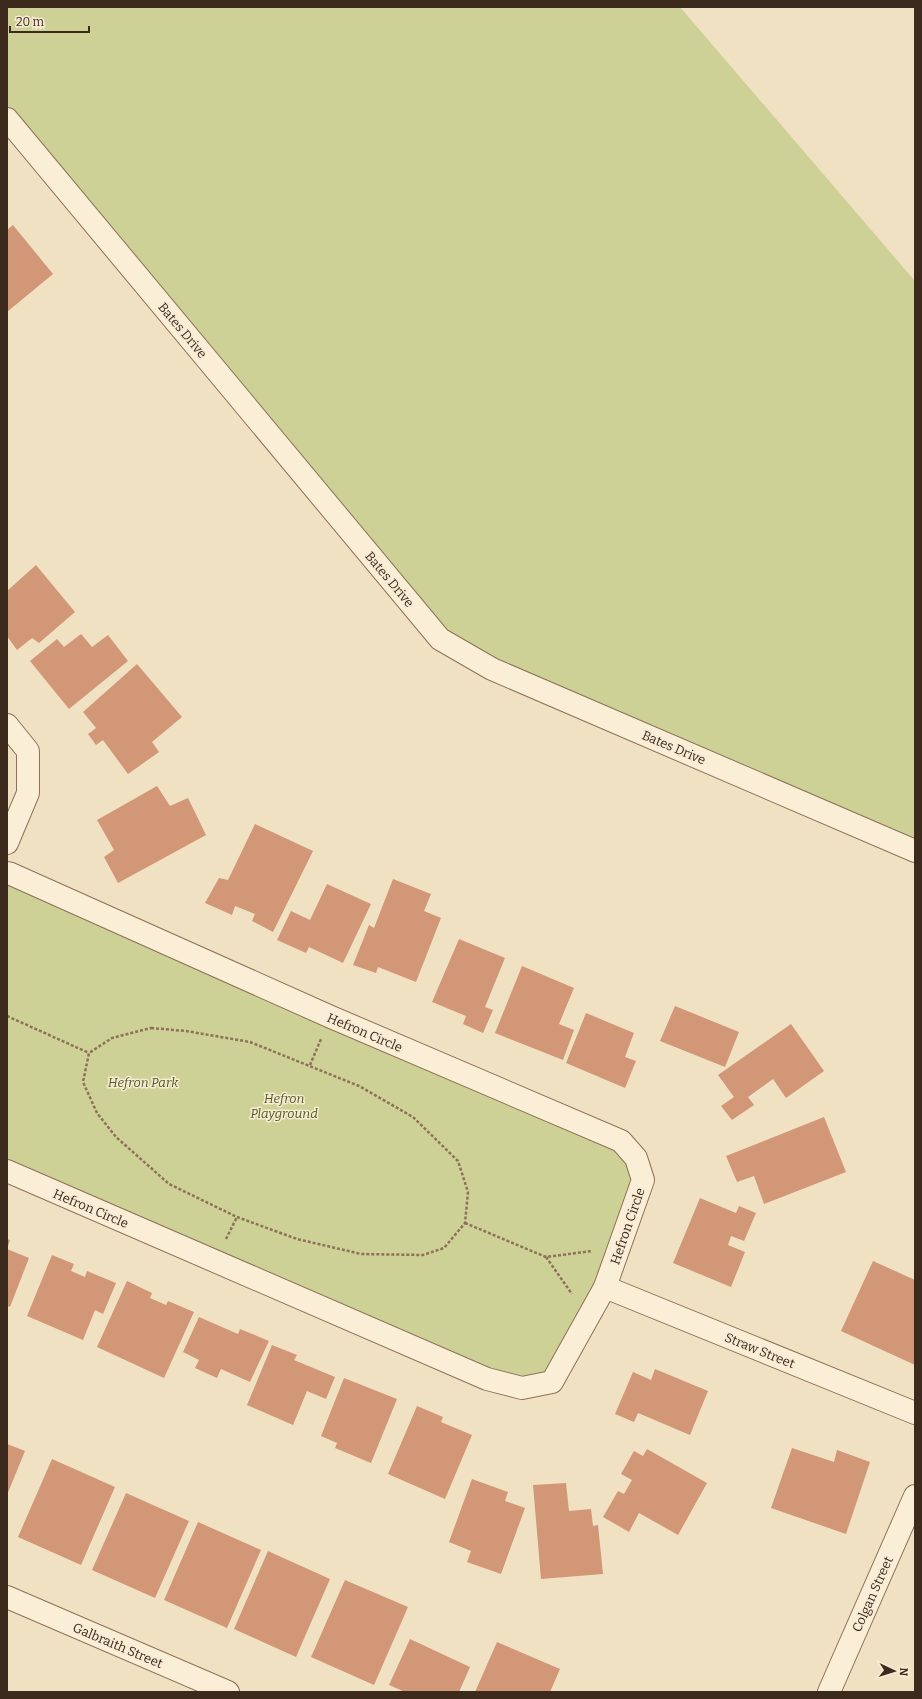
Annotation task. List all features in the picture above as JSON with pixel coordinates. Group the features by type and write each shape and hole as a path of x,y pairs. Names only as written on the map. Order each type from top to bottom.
{"street":[{"name":"Bates Drive","path":"7,119 440,639 492,669 915,851"},
{"path":"7,725 28,751 28,793 7,843"},
{"name":"Hefron Circle","path":"7,873 331,1017 621,1141 636,1158 643,1180 605,1287 552,1382 522,1388 487,1379 7,1171"},
{"name":"Straw Street","path":"605,1287 915,1413"},
{"name":"Colgan Street","path":"829,1692 915,1496"},
{"name":"Galbraith Street","path":"7,1597 228,1692"}],"path":[{"path":"7,1016 89,1053"},
{"path":"151,1028 186,1031 250,1042 359,1086 413,1117 458,1161 468,1192 465,1223 444,1248 423,1255 361,1254 297,1239 237,1217 169,1184 116,1137 97,1113 83,1082 89,1053 112,1038 151,1028"},
{"path":"465,1223 546,1257 619,1247"},
{"path":"546,1257 589,1318"}],"green space":[{"path":"7,7 680,7 915,281 915,851 440,639 7,119"},
{"name":"Hefron Park","path":"7,873 621,1141 643,1180 552,1382 522,1388 7,1171"}],"building":[{"path":"13,225 53,274 7,312 7,230"},
{"path":"36,565 75,612 39,643 32,638 17,650 7,636 7,591"},
{"path":"81,634 92,647 108,635 128,661 69,709 30,661 57,639 64,647"},
{"path":"137,664 182,717 152,742 159,752 128,774 103,740 96,745 88,734 96,728 83,712"},
{"path":"157,786 170,806 188,798 206,835 118,883 104,857 114,850 97,820"},
{"path":"255,824 313,851 273,932 252,921 255,914 235,906 232,915 205,903 219,878 228,880"},
{"path":"393,879 431,894 424,911 441,918 416,982 378,967 376,973 353,965 369,925 374,928"},
{"path":"327,884 371,904 343,963 309,947 306,953 277,940 291,911 310,920"},
{"path":"459,939 505,958 485,1007 493,1010 483,1033 463,1024 466,1016 432,1002"},
{"path":"522,966 574,988 559,1024 574,1030 563,1060 495,1033"},
{"path":"675,1006 739,1032 725,1067 660,1041"},
{"path":"586,1013 634,1033 625,1057 636,1061 625,1088 566,1063"},
{"path":"791,1024 824,1071 786,1098 773,1079 748,1097 754,1105 732,1120 721,1106 734,1097 718,1075"},
{"path":"824,1117 846,1172 764,1204 754,1176 737,1182 726,1156"},
{"path":"700,1198 736,1213 739,1206 756,1213 744,1241 731,1236 728,1245 745,1252 731,1287 673,1263"},
{"path":"7,1239 10,1240 7,1249"},
{"path":"7,1249 29,1258 10,1307 7,1306"},
{"path":"52,1255 74,1264 71,1271 85,1277 87,1271 116,1283 103,1314 95,1310 83,1340 27,1316"},
{"path":"873,1261 915,1280 915,1365 841,1331"},
{"path":"127,1281 152,1293 150,1298 166,1305 168,1301 194,1312 164,1378 97,1347"},
{"path":"199,1317 238,1334 240,1329 269,1341 250,1382 221,1369 217,1378 195,1368 199,1360 183,1352"},
{"path":"272,1345 297,1355 294,1360 335,1377 326,1399 307,1391 293,1425 247,1405"},
{"path":"655,1369 708,1391 690,1435 638,1413 634,1422 615,1414 633,1372 651,1380"},
{"path":"344,1378 397,1399 371,1463 335,1448 337,1443 321,1436"},
{"path":"417,1406 443,1417 441,1422 472,1435 445,1499 388,1474"},
{"path":"7,1444 25,1451 7,1495"},
{"path":"792,1448 834,1462 837,1450 870,1462 846,1534 771,1508"},
{"path":"647,1449 707,1483 678,1535 639,1513 629,1532 603,1517 618,1491 624,1494 632,1480 621,1474 634,1451 643,1456"},
{"path":"52,1459 115,1487 81,1565 18,1537"},
{"path":"472,1479 508,1492 505,1501 525,1508 501,1574 467,1562 471,1551 449,1542"},
{"path":"566,1483 569,1511 591,1509 593,1526 598,1525 603,1574 541,1579 533,1485"},
{"path":"126,1493 189,1521 155,1598 92,1570"},
{"path":"198,1522 261,1550 227,1628 164,1600"},
{"path":"268,1551 330,1579 296,1657 234,1629"},
{"path":"345,1580 408,1607 374,1685 311,1657"},
{"path":"410,1639 470,1667 459,1692 405,1692 389,1685"},
{"path":"497,1642 560,1669 550,1692 475,1692"}],"park label":[{"name":"Hefron Playground","path":"284,1106"}]}
